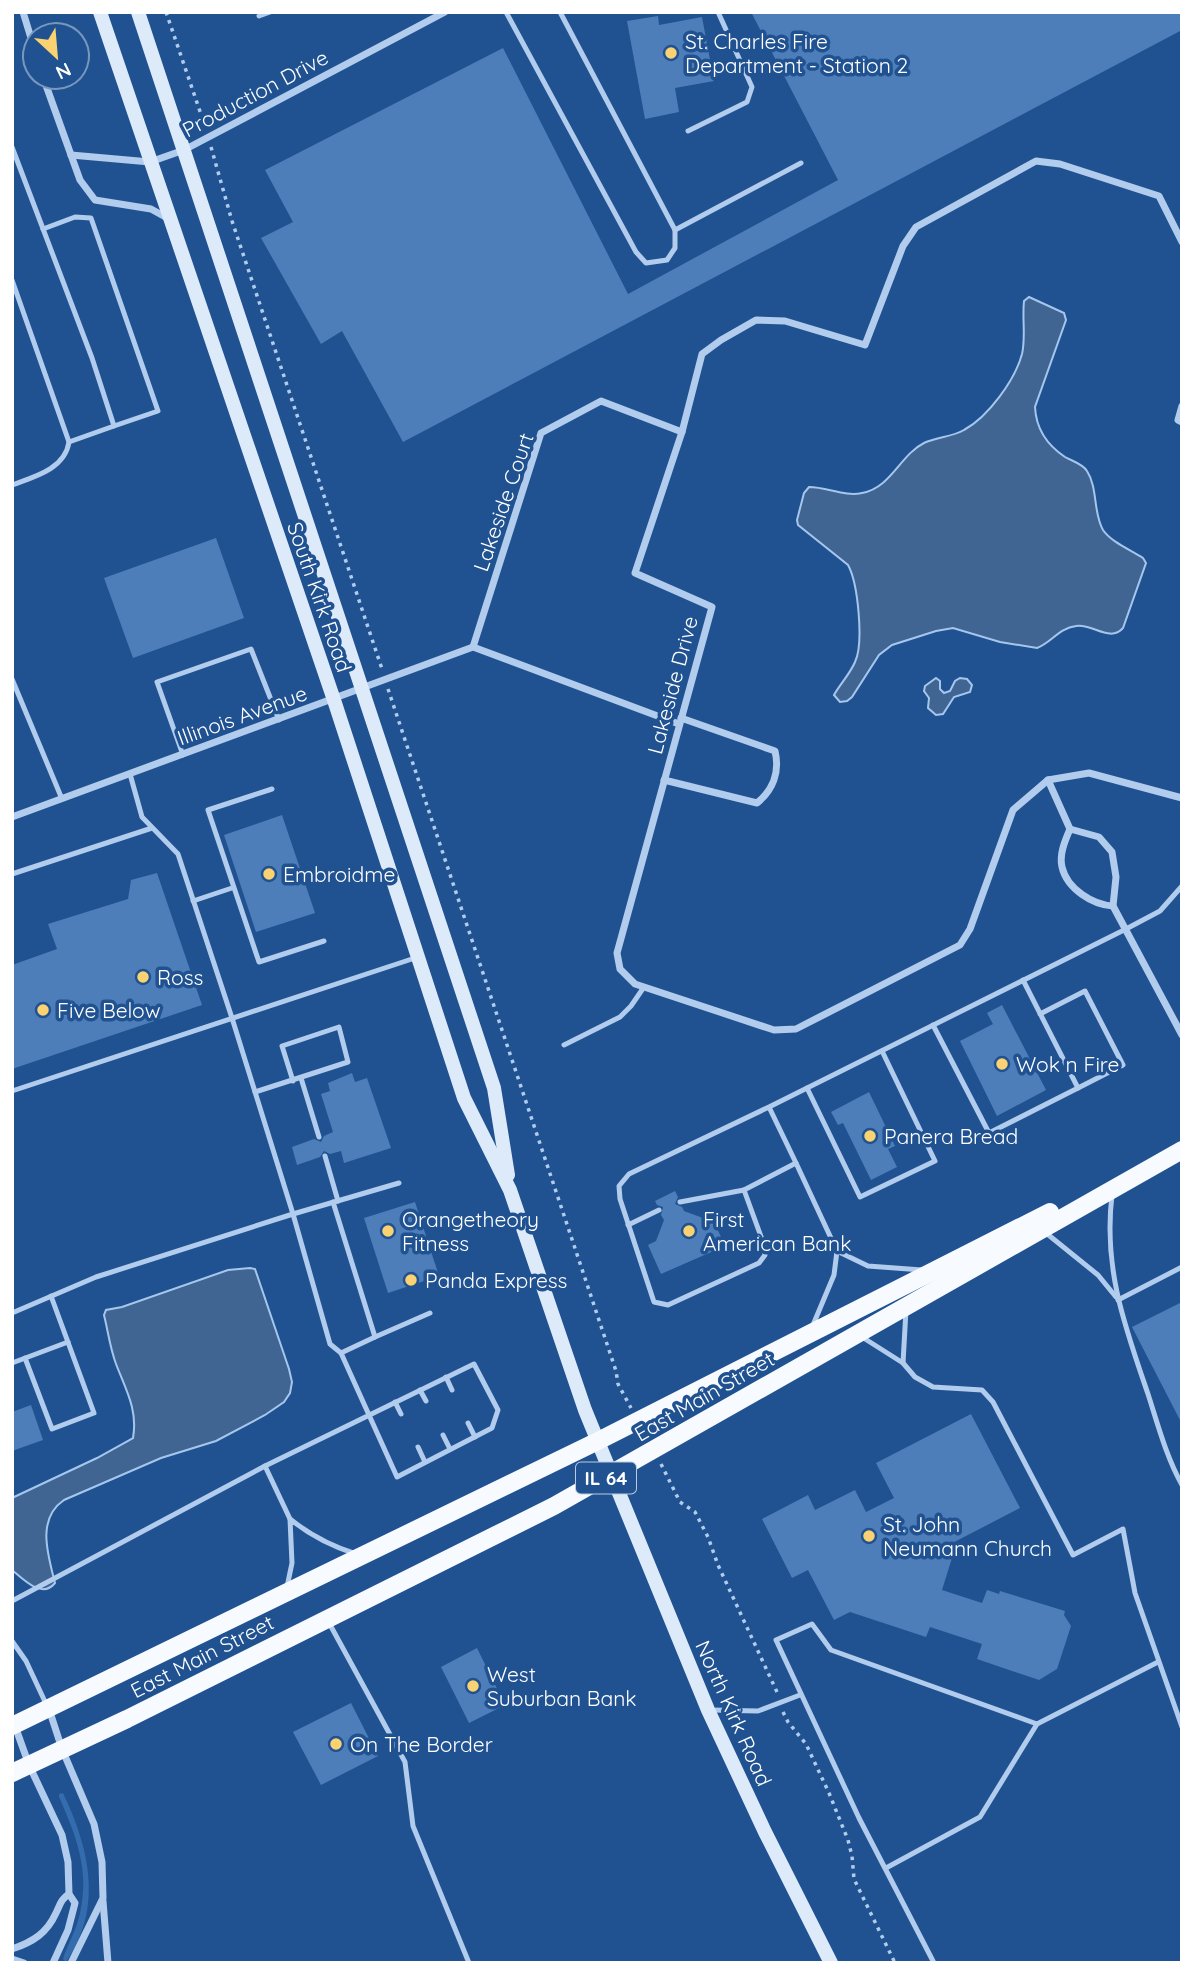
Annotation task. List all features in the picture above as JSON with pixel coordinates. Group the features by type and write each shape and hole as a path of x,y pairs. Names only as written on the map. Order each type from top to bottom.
{"main road":[{"name":"South Kirk Road","path":"100,12 334,700 464,1098 510,1190 611,1475"},
{"name":"South Kirk Road","path":"138,12 494,1088 510,1190"},
{"name":"East Main Street","path":"12,1773 127,1719 611,1475 1182,1148"},
{"name":"East Main Street","path":"13,1724 49,1709 598,1441 932,1271 1182,1148"},
{"name":"North Kirk Road","path":"611,1475 708,1710 831,1963"}],"street":[{"name":"Production Drive","path":"71,155 150,162 184,150 444,12"},
{"path":"48,91 80,180 95,200 151,209 169,220"},
{"name":"Lakeside Drive","path":"1048,780 1013,810 970,929 960,944 796,1029 774,1030 643,987 635,984 620,969 617,953 712,607 635,573 682,432 702,354 757,320 785,321 865,345 903,246 916,227 1036,161 1060,164 1160,197 1182,242"},
{"name":"Lakeside Court","path":"473,647 541,433 601,401 682,432"},
{"path":"1182,406 1178,420 1182,422"},
{"path":"473,647 680,721 775,751 778,765 769,793 757,803 664,780"},
{"name":"Illinois Avenue","path":"12,817 473,647"},
{"path":"1113,906 1099,905 1091,901 1062,870 1062,852 1070,829 1048,780 1089,773 1182,798"},
{"path":"1070,829 1099,837 1112,852 1116,877 1113,906 1182,1035"},
{"path":"49,1709 100,1845 108,1963"},
{"path":"13,1724 62,1835 68,1862 69,1894 75,1903 68,1930 53,1963"},
{"path":"12,1949 37,1938 52,1921 62,1898 69,1894"},
{"path":"71,1963 103,1898"},
{"path":"12,1959 24,1963"}],"lane":[{"path":"259,16 270,12"},
{"path":"506,12 636,252 646,263 667,260 675,248 675,230 559,12"},
{"path":"688,131 747,102 752,87 718,12"},
{"path":"12,147 92,358 114,426"},
{"path":"675,230 802,163"},
{"path":"43,229 75,217 91,218 158,411 69,442"},
{"path":"12,280 69,442 68,450 62,459 42,474 12,485"},
{"path":"183,755 157,682 251,649 279,720"},
{"path":"12,679 61,799"},
{"path":"12,1601 265,1466 368,1416 446,1377 474,1364 498,1410 492,1428 397,1477 368,1416 341,1353 330,1345 293,1214 178,855 142,817 130,774"},
{"path":"272,789 208,810 232,888 259,962 324,942"},
{"path":"12,874 152,828"},
{"path":"193,901 232,888"},
{"path":"744,1190 763,1242 765,1255 759,1263 668,1305 654,1302 620,1199 619,1186 629,1174 1126,929 1160,911 1181,890"},
{"path":"12,1091 418,957"},
{"path":"1023,980 1078,1088"},
{"path":"564,1045 620,1017 643,987"},
{"path":"933,1025 989,1133 1123,1065 1085,991 1040,1013"},
{"path":"255,1092 293,1081 348,1062 339,1027 282,1046 293,1081"},
{"path":"807,1088 860,1197 935,1161 881,1051"},
{"path":"301,1078 319,1137"},
{"path":"769,1107 837,1251 834,1275 809,1335"},
{"path":"325,1156 335,1201 375,1337"},
{"path":"680,1202 744,1190 796,1163"},
{"path":"12,1313 96,1277 399,1183"},
{"path":"1113,1189 1108,1239 1111,1270 1118,1300 1167,1452 1182,1485"},
{"path":"628,1224 659,1210"},
{"path":"1042,1230 1078,1256 1118,1300"},
{"path":"837,1251 868,1266 932,1271"},
{"path":"1118,1300 1182,1267"},
{"path":"25,1358 52,1429 94,1413 51,1296"},
{"path":"903,1363 906,1307"},
{"path":"341,1353 430,1313"},
{"path":"858,1334 903,1363 915,1377 933,1387 982,1390 993,1402 1073,1555 1123,1530 1135,1593 1182,1727"},
{"path":"12,1363 68,1342"},
{"path":"446,1377 452,1390"},
{"path":"420,1390 426,1401"},
{"path":"395,1402 401,1414"},
{"path":"468,1423 475,1437"},
{"path":"443,1435 450,1449"},
{"path":"418,1447 425,1462"},
{"path":"265,1466 290,1519 292,1563 285,1594"},
{"path":"290,1519 307,1533 331,1546 363,1556"},
{"path":"327,1618 405,1762 413,1826 468,1963"},
{"path":"934,1963 800,1695 776,1640 812,1624 831,1650 1037,1724"},
{"path":"12,1642 26,1661 49,1709"},
{"path":"886,1868 981,1817 1037,1724 1158,1662"},
{"path":"708,1710 758,1711 800,1695"}],"path":[{"path":"166,12 209,138 232,220 616,1371 618,1384"},
{"path":"668,1477 680,1502 695,1513 708,1537 718,1565 782,1702 784,1716 806,1744 829,1793 848,1840 854,1879 895,1963"}],"shaded area":[{"path":"1029,297 1064,313 1066,320 1035,407 1040,429 1059,452 1087,471 1093,485 1103,530 1116,542 1143,558 1146,563 1123,628 1112,634 1082,626 1070,627 1037,648 1000,642 953,628 936,631 892,645 879,655 852,697 840,702 834,695 853,666 858,653 857,599 848,565 798,525 804,493 809,487 849,494 872,490 881,485 916,448 973,424 999,397 1018,364 1023,348 1024,301"},
{"path":"936,678 940,681 940,689 944,693 950,691 955,681 960,678 967,679 972,685 970,692 954,697 943,714 936,715 928,708 929,698 924,691 925,686"},
{"path":"255,1269 289,1369 292,1382 290,1393 284,1402 216,1441 161,1458 64,1500 55,1508 47,1527 47,1549 55,1583 39,1589 27,1583 12,1570 12,1498 133,1438 134,1418 112,1352 104,1315 106,1310 122,1307 228,1270"},
{"path":"63,1793 80,1835 89,1899 78,1941 66,1962 63,1959 79,1919 83,1882 76,1839 59,1797 59,1794"}],"building":[{"path":"751,12 1182,12 1182,30 403,442 342,331 321,344 261,238 293,222 265,170 503,48 628,294 838,180"},
{"name":"St. Charles Fire Department - Station 2","path":"658,16 659,25 702,17 714,81 675,88 679,112 645,119 627,21"},
{"path":"216,538 244,618 133,658 104,578"},
{"name":"Embroidme","path":"282,815 315,913 256,932 224,835"},
{"path":"157,873 202,1005 12,1069 12,965 57,949 48,924 128,899 131,880"},
{"name":"Wok n Fire","path":"1002,1005 1046,1090 997,1116 960,1041 993,1024 987,1013"},
{"path":"352,1073 355,1082 367,1078 391,1148 344,1163 341,1151 330,1154 324,1151 320,1157 297,1165 292,1147 314,1139 321,1142 324,1136 333,1132 321,1094 330,1091 328,1083"},
{"name":"Panera Bread","path":"869,1092 895,1146 888,1149 897,1167 871,1180 843,1123 838,1125 831,1112"},
{"name":"First American Bank","path":"675,1191 678,1197 675,1204 684,1211 703,1218 711,1215 725,1246 661,1274 648,1245 656,1241 664,1220 661,1215 663,1207 655,1201"},
{"path":"415,1202 439,1276 388,1293 364,1218"},
{"path":"1182,1302 1182,1424 1132,1327"},
{"path":"31,1405 43,1440 12,1451 12,1412"},
{"name":"St. John Neumann Church","path":"971,1414 1020,1508 935,1552 952,1558 942,1590 982,1603 987,1590 999,1594 1000,1591 1065,1611 1064,1615 1071,1626 1057,1669 1039,1680 977,1659 982,1644 930,1627 926,1637 850,1612 834,1620 808,1570 792,1578 762,1519 808,1495 815,1510 855,1490 866,1512 894,1498 876,1463"},
{"name":"West Suburban Bank","path":"477,1648 505,1705 469,1723 441,1667"},
{"name":"On The Border","path":"351,1703 378,1756 321,1785 293,1732"}],"place":[{"name":"St. Charles Fire Department - Station 2","path":"671,53"},
{"name":"Embroidme","path":"269,874"},
{"name":"Ross","path":"143,977"},
{"name":"Five Below","path":"43,1010"},
{"name":"Wok n Fire","path":"1002,1064"},
{"name":"Panera Bread","path":"870,1136"},
{"name":"Orangetheory Fitness","path":"388,1231"},
{"name":"First American Bank","path":"689,1231"},
{"name":"Panda Express","path":"411,1280"},
{"name":"St. John Neumann Church","path":"869,1536"},
{"name":"West Suburban Bank","path":"473,1686"},
{"name":"On The Border","path":"336,1744"}]}
